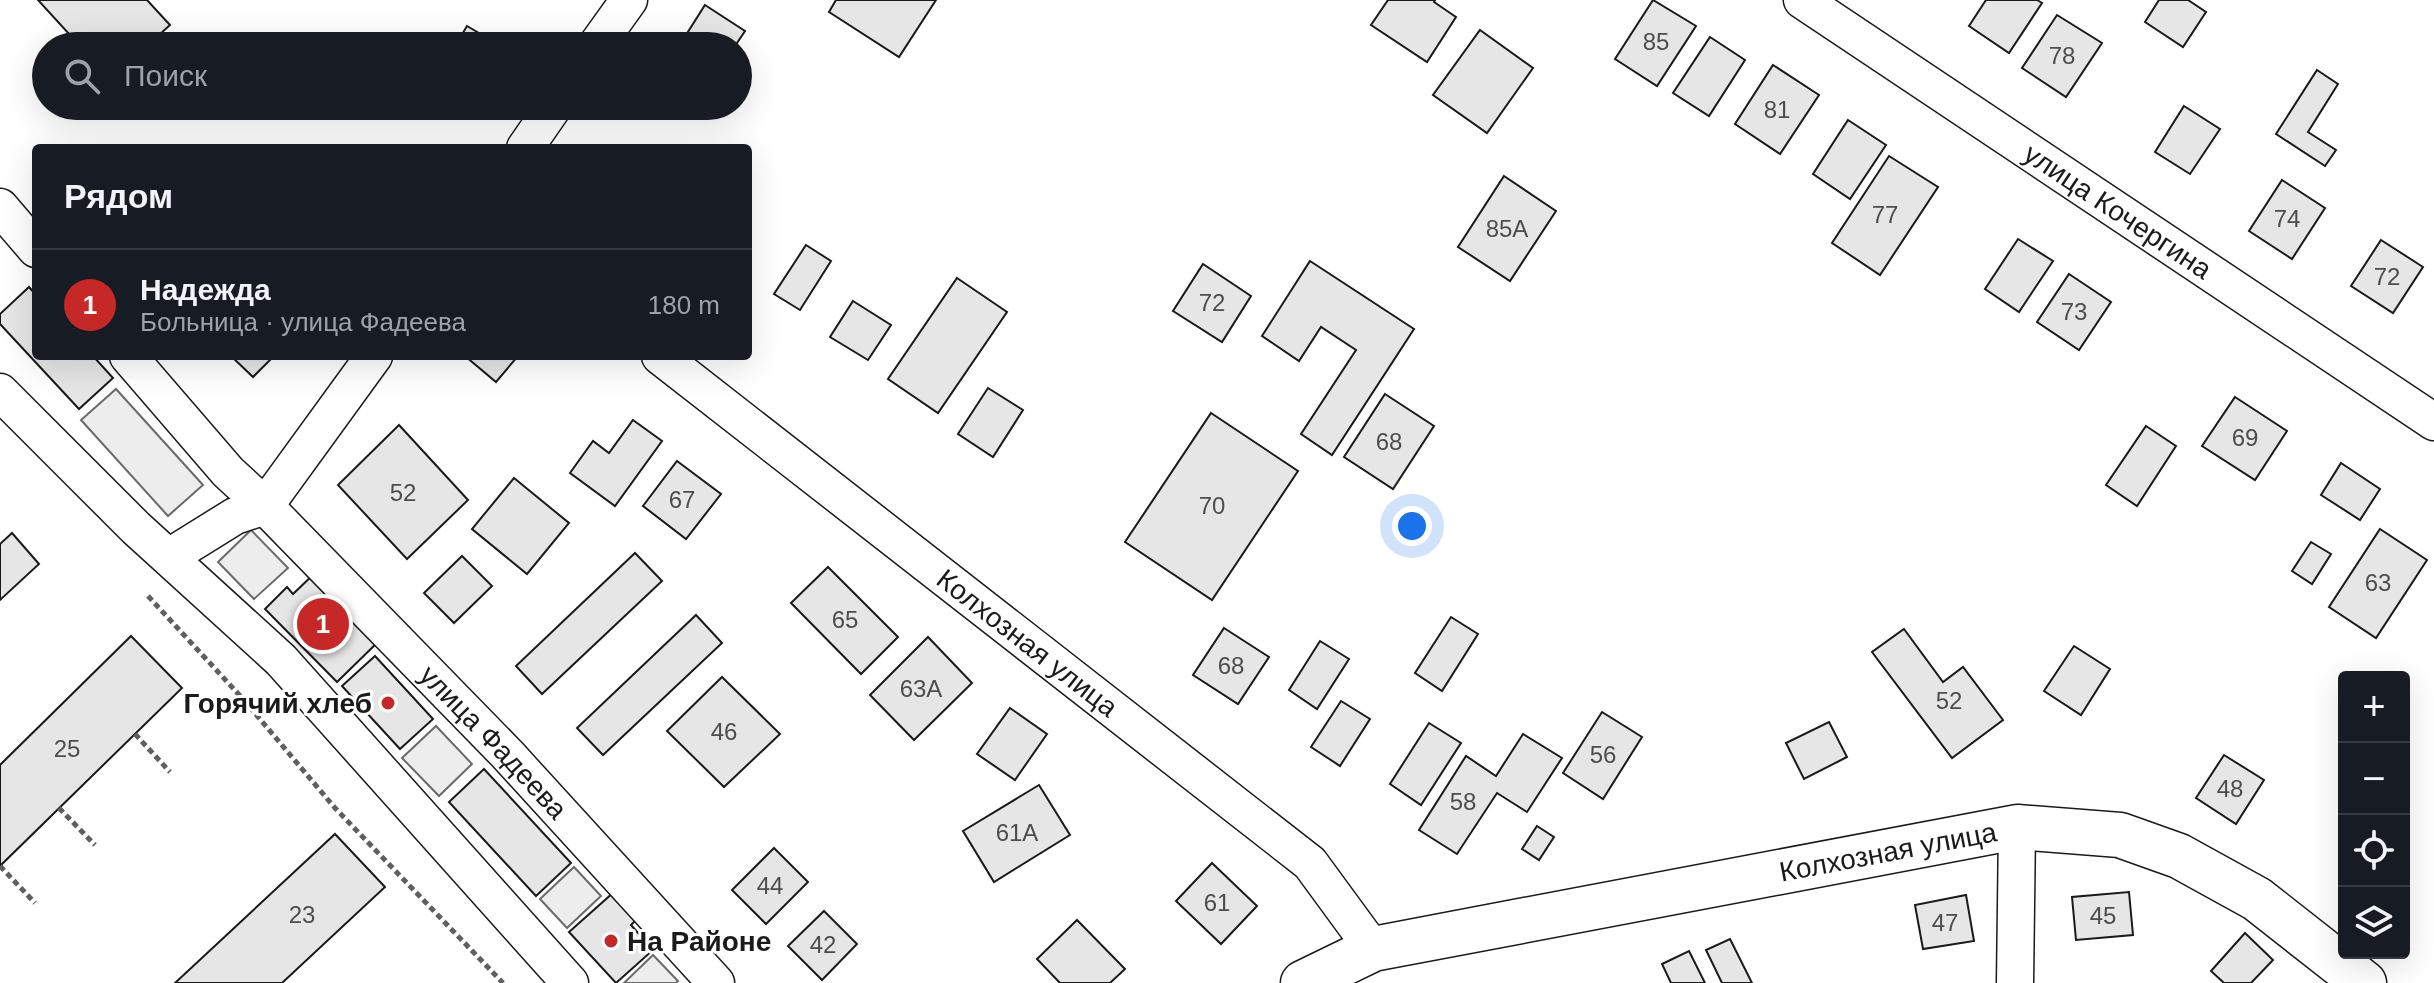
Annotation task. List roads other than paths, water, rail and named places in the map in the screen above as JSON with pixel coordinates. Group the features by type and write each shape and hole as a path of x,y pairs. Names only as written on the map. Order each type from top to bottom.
{"main road":[{"name":"Колхозная улица","path":"1303,983 1373,949 2017,827 2120,835 2179,856 2257,899 2364,983"}],"street":[{"path":"606,32 629,0"},
{"name":"улица Кочергина","path":"1802,0 2434,422"},
{"path":"528,144 544,120"},
{"path":"0,207 32,244"},
{"name":"улица Фадеева","path":"131,360 228,472 507,754 716,983"},
{"path":"169,557 235,516 265,506 371,360"},
{"name":"Колхозная улица","path":"665,360 1310,863 1373,949"},
{"path":"0,392 136,528 281,660 570,983"},
{"path":"2015,983 2017,827"}],"place":[{"name":"Надежда","path":"323,624"},
{"name":"Горячий хлеб","path":"388,703"},
{"name":"На Районе","path":"611,941"}]}
